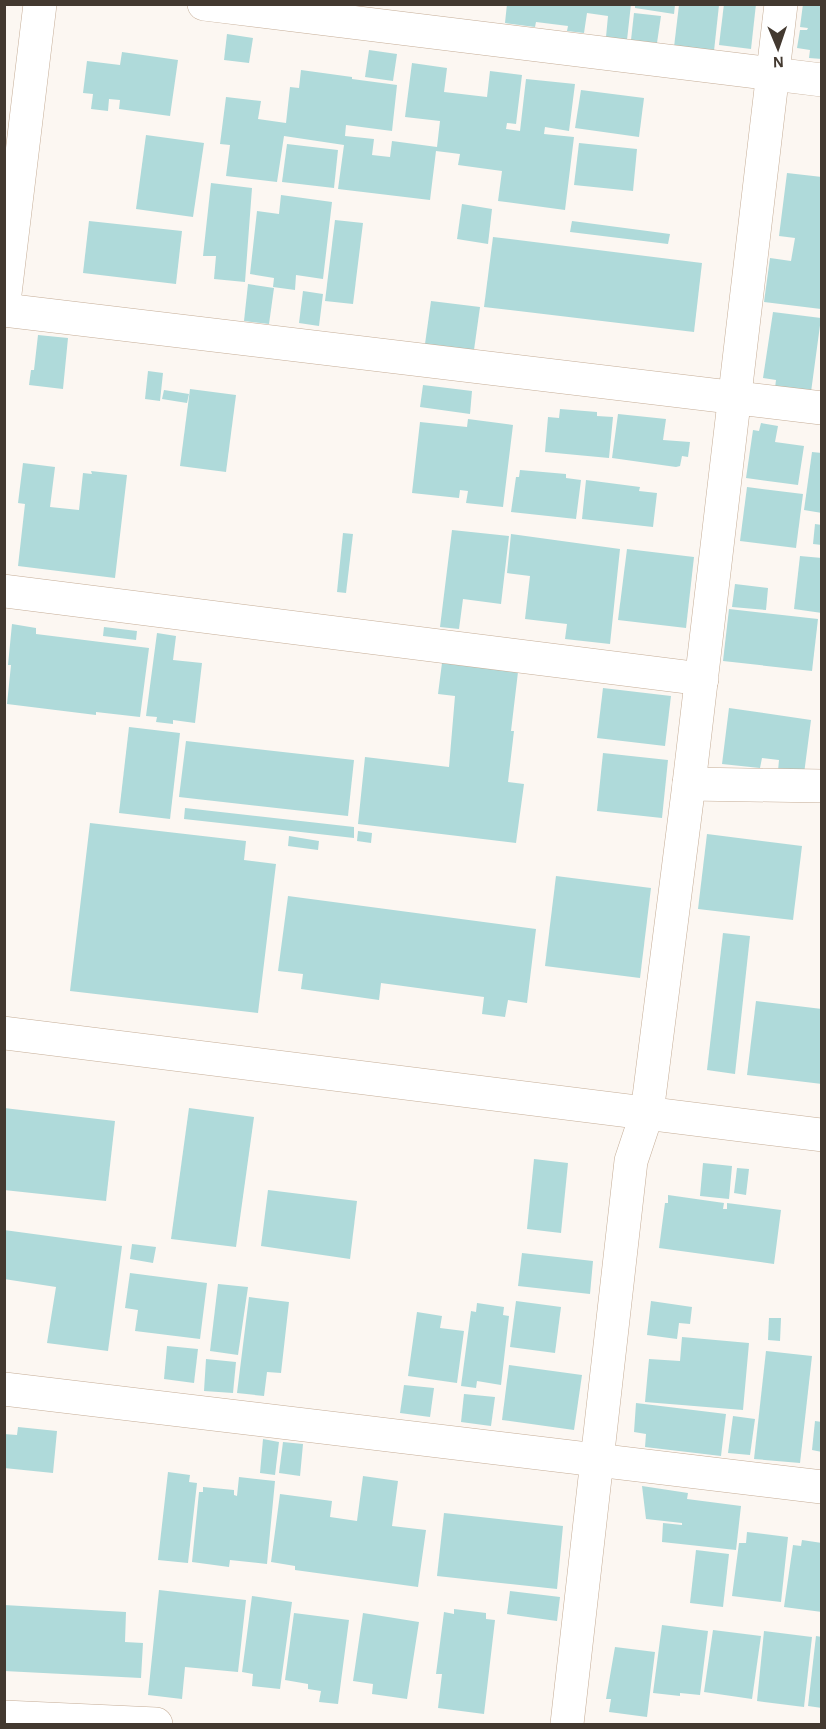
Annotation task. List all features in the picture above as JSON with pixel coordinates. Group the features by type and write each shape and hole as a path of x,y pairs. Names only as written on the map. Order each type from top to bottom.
{"street":[{"path":"4,302 40,4"},
{"path":"204,4 822,80"},
{"path":"567,1725 631,1161 647,1113 702,679 781,4"},
{"path":"4,310 822,408"},
{"path":"4,591 702,679"},
{"path":"689,784 822,786"},
{"path":"4,1033 822,1135"},
{"path":"4,1389 822,1487"},
{"path":"4,1717 156,1725"}],"building":[{"path":"507,4 631,4 627,40 606,37 608,16 587,13 584,33 567,31 568,26 536,22 535,27 505,23"},
{"path":"724,4 756,4 751,49 719,45"},
{"path":"803,4 822,4 822,59 809,58 810,50 797,48 800,30 808,28 800,27"},
{"path":"635,5 675,5 674,14 635,8"},
{"path":"679,5 719,5 714,51 674,47"},
{"path":"634,13 661,16 657,43 631,40"},
{"path":"227,34 253,38 249,63 224,60"},
{"path":"369,50 397,54 393,81 365,77"},
{"path":"122,52 178,60 170,116 119,109 120,100 109,99 108,111 91,109 93,94 83,93 87,61 120,65"},
{"path":"412,63 447,68 444,92 487,97 490,71 522,75 516,124 507,123 506,129 520,131 526,79 575,84 569,131 545,127 544,134 574,137 565,210 498,201 502,171 458,165 460,154 436,151 430,200 338,189 344,145 284,136 277,182 226,176 230,145 220,144 226,97 261,101 258,119 286,123 290,87 299,88 301,70 397,85 392,131 346,125 345,136 374,139 372,155 390,157 392,141 437,147 440,121 405,117"},
{"path":"581,90 644,98 639,137 575,128"},
{"path":"146,135 204,143 193,217 136,209"},
{"path":"579,143 637,149 633,191 574,185"},
{"path":"287,144 338,150 334,188 282,182"},
{"path":"787,173 822,177 821,309 764,302 770,258 791,261 795,238 779,236"},
{"path":"211,183 252,188 245,282 214,279 216,256 203,256"},
{"path":"281,195 332,202 323,279 296,275 295,290 273,287 274,278 250,274 257,211 279,214"},
{"path":"462,204 492,209 488,244 457,239"},
{"path":"335,220 363,223 353,304 325,301"},
{"path":"89,221 182,231 176,284 83,273"},
{"path":"572,221 670,234 668,244 570,232"},
{"path":"493,237 702,263 694,332 484,307"},
{"path":"248,284 274,288 269,324 244,321"},
{"path":"303,291 323,294 319,326 299,323"},
{"path":"431,301 480,307 474,350 425,344"},
{"path":"773,312 821,318 811,392 775,388 776,380 763,378"},
{"path":"38,335 68,338 63,389 29,385 31,370 34,370"},
{"path":"148,371 163,373 160,401 145,399"},
{"path":"423,385 472,391 470,414 420,407"},
{"path":"190,389 236,395 226,472 180,466"},
{"path":"164,390 189,394 187,403 162,399"},
{"path":"560,409 597,412 597,416 613,417 609,458 545,452 548,417 559,418"},
{"path":"618,414 666,419 663,440 690,442 688,457 682,456 680,466 676,467 612,458"},
{"path":"468,419 513,425 503,507 466,503 468,491 460,490 459,498 412,493 420,422 467,427"},
{"path":"761,423 778,426 775,442 804,446 798,485 746,478 753,430 759,431"},
{"path":"812,452 822,453 822,513 804,510"},
{"path":"23,463 55,467 50,507 79,510 83,473 92,474 91,471 127,475 115,578 18,566 25,504 18,503"},
{"path":"520,470 566,474 566,478 581,480 576,519 511,512 516,477 519,477"},
{"path":"586,480 640,487 639,491 657,493 653,527 582,519"},
{"path":"747,487 803,494 796,548 740,541"},
{"path":"815,524 822,525 822,545 813,544"},
{"path":"452,530 509,536 501,604 463,599 459,629 440,627"},
{"path":"343,533 353,534 346,593 337,592"},
{"path":"511,534 620,549 610,644 565,639 567,624 525,619 530,576 507,573"},
{"path":"627,549 694,557 686,628 618,620"},
{"path":"800,556 822,558 822,613 794,609"},
{"path":"735,584 768,588 766,610 732,607"},
{"path":"729,609 818,619 812,671 723,661"},
{"path":"12,624 36,628 36,634 149,648 140,717 96,712 96,715 7,704"},
{"path":"104,627 137,631 136,640 103,636"},
{"path":"157,633 176,636 173,660 202,663 195,723 173,720 173,724 156,722 157,717 146,716"},
{"path":"442,663 518,672 508,782 524,784 516,843 358,824 365,757 449,767 455,696 438,694"},
{"path":"603,688 671,696 665,746 597,738"},
{"path":"729,708 811,720 804,774 778,771 779,760 762,758 760,768 722,764"},
{"path":"129,727 180,733 170,819 119,813"},
{"path":"186,741 354,760 348,816 179,797"},
{"path":"603,753 668,760 662,818 597,811"},
{"path":"185,808 354,827 354,838 184,819"},
{"path":"90,823 246,841 244,860 276,864 258,1013 70,991"},
{"path":"358,831 372,833 371,843 357,841"},
{"path":"707,834 802,846 793,920 698,909"},
{"path":"289,836 319,841 318,850 288,846"},
{"path":"556,876 651,888 640,978 545,966"},
{"path":"288,896 536,929 527,1003 508,1000 505,1017 482,1014 484,997 381,983 379,1000 301,989 303,974 278,971"},
{"path":"723,933 750,936 735,1074 707,1070"},
{"path":"756,1001 822,1009 822,1084 747,1075"},
{"path":"4,1108 115,1121 106,1201 4,1190"},
{"path":"189,1108 254,1117 236,1247 171,1239"},
{"path":"534,1159 568,1163 561,1233 527,1229"},
{"path":"703,1163 732,1166 729,1199 700,1196"},
{"path":"737,1168 749,1169 746,1195 734,1193"},
{"path":"268,1190 357,1201 350,1259 261,1246"},
{"path":"668,1195 724,1203 723,1209 727,1209 727,1203 781,1210 774,1264 659,1248"},
{"path":"4,1230 122,1246 108,1351 47,1343 56,1287 4,1279"},
{"path":"132,1244 156,1247 153,1263 130,1259"},
{"path":"522,1253 593,1261 590,1294 518,1286"},
{"path":"130,1273 207,1283 200,1339 135,1331 138,1310 125,1308"},
{"path":"218,1284 248,1287 238,1355 210,1351"},
{"path":"249,1297 289,1302 281,1373 267,1372 264,1396 237,1393"},
{"path":"516,1301 561,1307 555,1353 510,1347"},
{"path":"651,1301 692,1307 690,1324 679,1323 677,1339 647,1335"},
{"path":"477,1303 504,1307 503,1315 509,1316 501,1385 477,1381 476,1388 461,1386 471,1311 476,1312"},
{"path":"417,1312 442,1316 440,1328 464,1331 457,1383 408,1376"},
{"path":"769,1318 781,1318 780,1341 768,1340"},
{"path":"682,1337 749,1343 743,1410 645,1402 649,1359 680,1361"},
{"path":"167,1346 198,1349 194,1383 164,1379"},
{"path":"766,1351 812,1356 800,1463 754,1459"},
{"path":"206,1359 236,1362 233,1393 204,1391"},
{"path":"509,1365 582,1375 574,1430 502,1420"},
{"path":"404,1385 434,1388 430,1417 400,1413"},
{"path":"464,1394 495,1397 491,1426 461,1422"},
{"path":"636,1403 726,1414 721,1456 645,1447 646,1434 634,1432"},
{"path":"733,1416 755,1419 750,1455 728,1453"},
{"path":"815,1421 822,1422 822,1452 812,1450"},
{"path":"18,1427 57,1431 53,1473 4,1468 4,1434 17,1435"},
{"path":"263,1439 279,1442 275,1475 260,1473"},
{"path":"283,1442 303,1444 300,1476 279,1473"},
{"path":"168,1472 190,1475 189,1482 197,1483 188,1563 158,1560"},
{"path":"363,1476 398,1481 392,1526 426,1530 418,1587 295,1570 295,1566 271,1562 280,1494 332,1501 330,1517 357,1521"},
{"path":"239,1477 275,1481 267,1564 230,1560 229,1567 192,1562 199,1492 203,1492 203,1487 234,1490 234,1495 237,1496"},
{"path":"642,1486 688,1493 687,1499 741,1506 736,1550 662,1542 663,1523 682,1525 682,1523 646,1519"},
{"path":"444,1513 563,1526 557,1589 437,1576"},
{"path":"747,1532 788,1537 781,1602 732,1596 739,1543 746,1543"},
{"path":"802,1540 822,1543 822,1612 784,1607 793,1545 801,1546"},
{"path":"696,1550 729,1554 723,1607 690,1603"},
{"path":"159,1590 246,1600 238,1672 185,1667 182,1699 148,1695"},
{"path":"510,1591 560,1597 557,1621 507,1614"},
{"path":"252,1596 292,1602 280,1689 252,1686 253,1674 242,1672"},
{"path":"4,1605 126,1612 125,1642 143,1643 141,1678 4,1671"},
{"path":"454,1609 486,1613 486,1619 495,1620 484,1714 438,1708 442,1674 436,1674 444,1612 454,1614"},
{"path":"294,1613 349,1620 338,1704 319,1702 321,1691 308,1689 308,1684 285,1680"},
{"path":"363,1613 419,1622 407,1699 372,1694 373,1684 353,1681"},
{"path":"662,1625 708,1631 700,1695 680,1693 680,1696 653,1693"},
{"path":"713,1630 761,1636 752,1699 704,1692"},
{"path":"764,1631 812,1637 804,1707 757,1701"},
{"path":"816,1636 822,1637 822,1708 808,1706"},
{"path":"615,1647 655,1652 647,1717 609,1712 611,1699 606,1699"}]}
